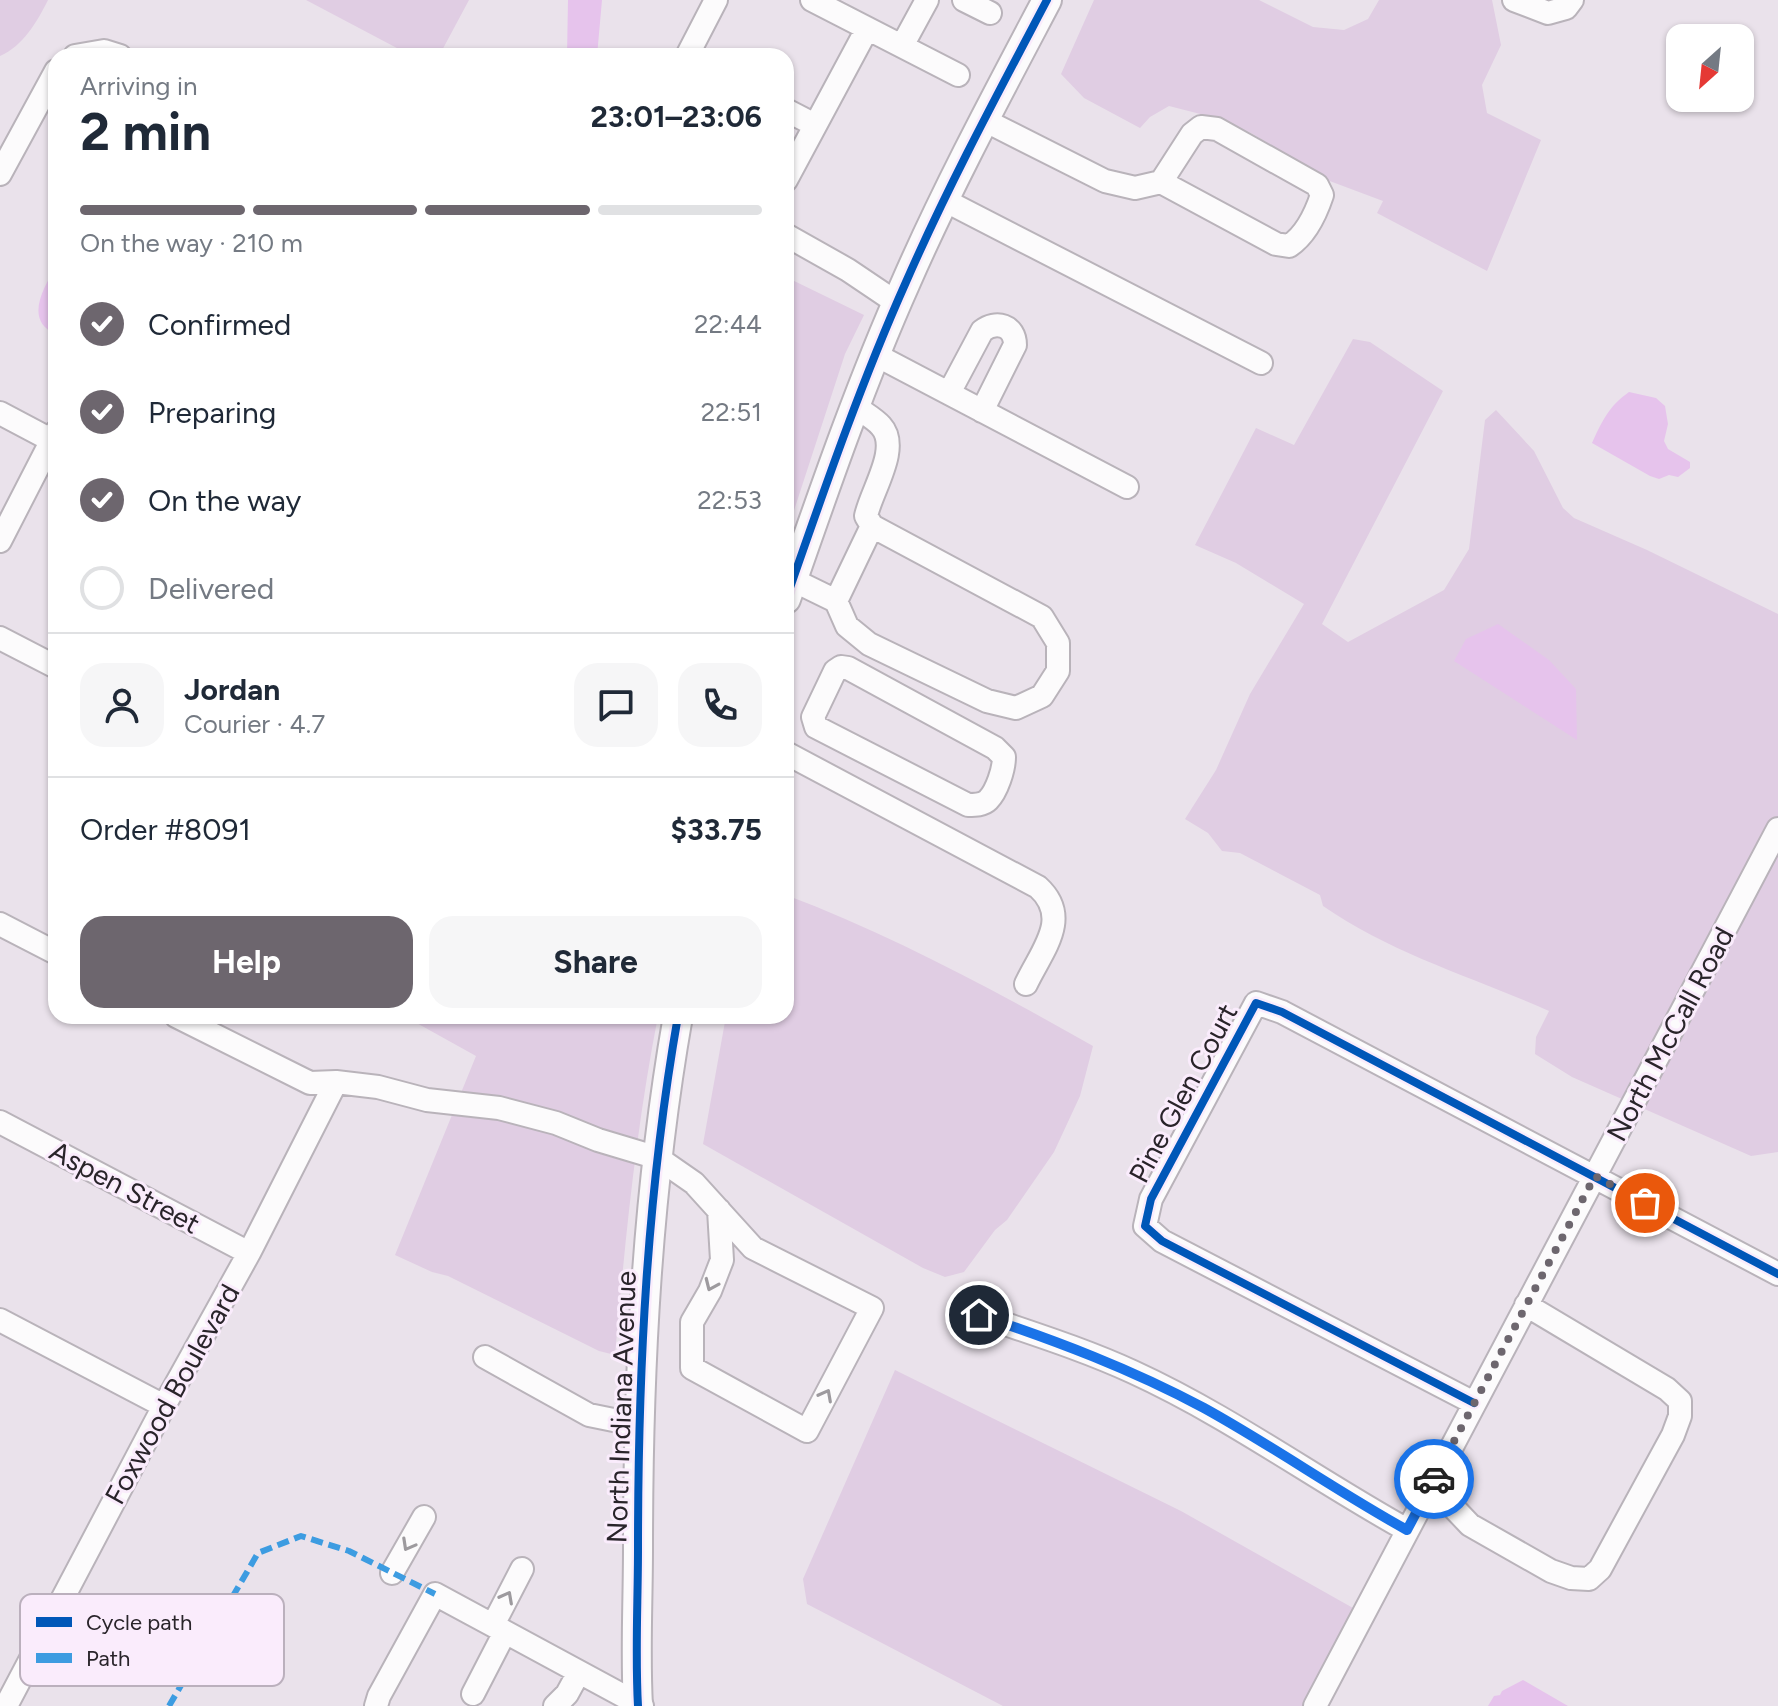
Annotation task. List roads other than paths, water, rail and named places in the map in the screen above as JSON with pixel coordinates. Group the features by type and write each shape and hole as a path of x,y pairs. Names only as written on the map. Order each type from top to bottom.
{"main road":[{"path":"794,576 897,303 944,200 1047,0"},
{"name":"North Indiana Avenue","path":"639,1705 638,1425 645,1287 658,1158 677,1024"}],"street":[{"path":"691,48 716,0"},
{"path":"812,0 958,75"},
{"path":"902,46 927,0"},
{"path":"964,0 990,13"},
{"path":"1514,0 1548,13 1566,8 1572,0"},
{"path":"794,162 867,29"},
{"path":"0,174 48,86"},
{"path":"794,114 815,125"},
{"path":"984,120 1105,181 1135,188 1161,182 1276,244 1289,246 1299,240 1322,195 1317,185 1217,129 1201,127 1192,134 1161,182"},
{"path":"944,200 1261,363"},
{"path":"794,240 897,303"},
{"path":"949,393 982,331 990,325 999,324 1009,329 1015,337 1015,345 982,411"},
{"path":"876,355 1127,487"},
{"path":"856,407 882,427 889,442 866,516 872,526 1042,617 1058,643 1058,671 1042,696 1016,708 987,701 869,644 847,626 836,601 872,526"},
{"path":"0,413 48,433"},
{"path":"0,541 48,448"},
{"path":"794,591 836,601"},
{"path":"0,638 48,663"},
{"path":"841,667 995,748 1004,757 1004,768 988,800 979,805 968,805 855,748 813,723 835,671 841,667"},
{"path":"839,780 855,748"},
{"path":"794,757 1038,887 1051,898 1055,913 1054,927 1026,984"},
{"name":"North McCall Road","path":"1315,1706 1778,829"},
{"path":"2,931 48,950"},
{"name":"Pine Glen Court","path":"1474,1403 1162,1241 1145,1226 1151,1199 1256,1003 1282,1012 1778,1274"},
{"path":"192,1024 310,1083 336,1082 378,1087 427,1100 499,1108 556,1123 598,1140 658,1158 694,1183 719,1210 753,1248 872,1308 807,1431 692,1368 692,1322 710,1291 722,1260 719,1210"},
{"name":"Foxwood Boulevard","path":"65,1594 249,1253 336,1082"},
{"name":"Aspen Street","path":"0,1122 249,1253"},
{"path":"1427,1491 1451,1505 1470,1525 1551,1571 1571,1578 1589,1579 1600,1569 1673,1435 1680,1416 1680,1401 1667,1389 1526,1305"},
{"path":"979,1315 1073,1347 1147,1379 1259,1439 1407,1530"},
{"path":"3,1329 164,1406"},
{"path":"485,1357 589,1415 638,1425"},
{"path":"392,1573 424,1517"},
{"path":"473,1694 522,1569"},
{"path":"376,1706 435,1594 639,1705"},
{"path":"565,1702 579,1672"},
{"name":"Foxwood Boulevard","path":"6,1706 20,1679"}]}
